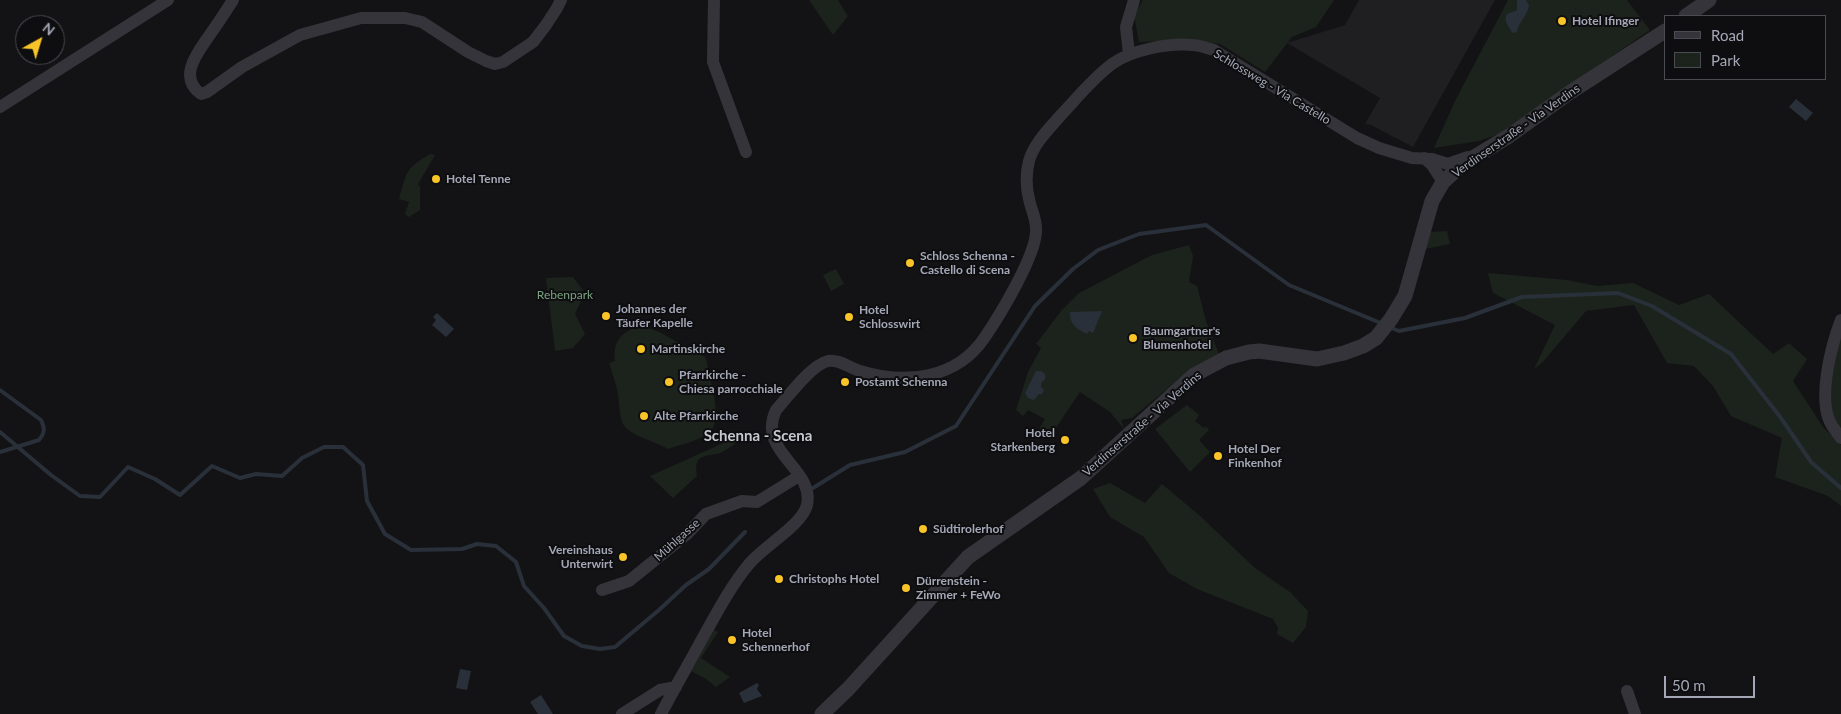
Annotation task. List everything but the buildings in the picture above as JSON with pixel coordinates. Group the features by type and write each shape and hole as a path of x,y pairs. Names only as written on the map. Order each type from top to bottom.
{"street":[{"path":"0,106 168,0"},
{"path":"233,0 194,58 190,71 191,83 201,94 207,92 242,67 300,35 361,18 405,18 422,22 468,52 486,61 495,64 503,62 533,42 558,8 560,0"},
{"path":"714,0 713,62 746,152"},
{"path":"1129,54 1126,26 1134,0"},
{"path":"1687,15 1709,0"},
{"name":"Verdinserstraße - Via Verdins","path":"822,714 849,688 968,556 1085,475 1194,375 1226,358 1249,352 1259,351 1317,359 1362,346 1376,338 1399,306 1409,285 1432,201 1443,182 1463,164 1664,32"},
{"name":"Schlossweg - Via Castello","path":"802,481 773,439 772,417 776,410 814,370 830,360 874,374 914,378 942,372 954,367 974,351 1006,304 1034,245 1036,219 1029,200 1027,177 1028,162 1033,149 1074,101 1112,64 1129,54 1192,45 1214,50 1357,138 1378,148 1412,158 1424,158 1448,164 1460,161 1487,148"},
{"path":"1424,158 1432,165 1443,182"},
{"path":"1841,320 1832,349 1826,384 1826,408 1829,421 1841,438"},
{"path":"661,714 723,602 743,572 763,550 802,515 807,505 802,481"},
{"name":"Mühlgasse","path":"602,590 629,581 687,534 706,514 742,501 760,500 802,481"},
{"path":"622,714 660,690 676,687"},
{"path":"1627,691 1635,714"}],"shaded area":[{"path":"1359,0 1495,0 1413,147 1371,125 1365,124 1380,98 1287,43 1345,25"},
{"path":"1517,0 1526,0 1529,5 1517,32 1513,33 1506,18 1509,13 1517,10"},
{"path":"1796,99 1813,113 1806,121 1789,107"},
{"path":"1102,311 1093,333 1089,331 1087,334 1074,326 1070,316 1070,312"},
{"path":"437,313 454,329 446,337 432,325 436,320 433,317"},
{"path":"1036,371 1041,371 1045,374 1045,379 1041,383 1041,387 1044,390 1042,394 1039,394 1034,400 1028,398 1025,393"},
{"path":"460,669 471,671 467,690 456,688"},
{"path":"757,683 759,685 757,689 762,696 744,703 739,693"},
{"path":"541,695 553,714 538,714 530,702"}],"green space":[{"path":"809,0 838,0 848,16 833,35"},
{"path":"1143,0 1334,0 1316,27 1292,37 1265,72 1220,44 1192,40 1139,42 1134,15"},
{"path":"1508,0 1627,0 1650,30 1499,134 1479,141 1434,148 1455,101"},
{"path":"430,154 435,155 418,184 420,187 420,210 409,217 405,214 409,202 399,199 404,182 411,167"},
{"path":"1447,231 1450,244 1425,249 1429,232"},
{"path":"1189,245 1193,256 1189,282 1197,286 1206,321 1219,354 1179,379 1132,418 1121,420 1125,430 1110,412 1080,392 1049,438 1038,431 1045,419 1028,410 1023,416 1016,410 1028,372 1041,348 1036,344 1061,311 1079,293 1152,255"},
{"path":"836,269 844,284 831,291 823,275"},
{"path":"1488,273 1567,280 1597,286 1633,283 1679,305 1709,294 1773,354 1789,343 1807,359 1793,381 1823,427 1841,445 1841,506 1828,496 1775,477 1782,438 1731,416 1713,386 1694,366 1667,363 1634,305 1586,311 1542,363 1534,369 1555,325 1493,293"},
{"name":"Rebenpark","path":"573,277 585,293 575,314 585,334 573,348 555,351 546,278"},
{"path":"1841,320 1841,438 1829,421 1831,349"},
{"path":"640,326 659,332 705,357 716,407 716,416 711,431 697,440 668,449 635,434 623,425 620,416 619,398 609,363 615,361 615,348 619,339 627,331"},
{"path":"1187,405 1199,415 1195,421 1204,428 1206,426 1209,430 1199,440 1210,452 1190,472 1155,429"},
{"path":"737,437 739,441 723,452 700,459 696,470 697,476 673,498 650,476"},
{"path":"1110,483 1145,503 1162,484 1199,515 1255,568 1290,592 1308,611 1306,627 1293,643 1277,634 1278,628 1273,619 1197,589 1169,573 1144,537 1110,517 1093,489"},
{"path":"714,630 718,632 701,658 730,677 716,687 691,671"}],"waterway":[{"path":"813,488 850,465 905,452 956,426 1035,306 1073,269 1098,250 1139,234 1206,225 1289,285 1383,324"},
{"path":"1389,327 1399,331 1465,318 1522,297 1618,293 1652,306 1731,354 1781,418 1811,462 1841,488"},
{"path":"0,390 41,420 44,430 39,440 0,452"},
{"path":"0,432 51,475 80,496 100,497 128,467 155,479 180,495 212,466 240,478 256,474 282,476 302,458 324,447 343,447 363,465 367,501 385,534 411,550 462,549 477,544 496,546 516,562 524,586 544,608 564,636 582,646 600,649 615,647 686,585 709,569 745,532"}],"place":[{"name":"Hotel Ifinger","path":"1562,21"},
{"name":"Hotel Tenne","path":"436,179"},
{"name":"Schloss Schenna - Castello di Scena","path":"910,263"},
{"name":"Johannes der Täufer Kapelle","path":"606,316"},
{"name":"Hotel Schlosswirt","path":"849,317"},
{"name":"Baumgartner's Blumenhotel","path":"1133,338"},
{"name":"Martinskirche","path":"641,349"},
{"name":"Pfarrkirche - Chiesa parrocchiale","path":"669,382"},
{"name":"Postamt Schenna","path":"845,382"},
{"name":"Alte Pfarrkirche","path":"644,416"},
{"name":"Hotel Starkenberg","path":"1065,440"},
{"name":"Hotel Der Finkenhof","path":"1218,456"},
{"name":"Südtirolerhof","path":"923,529"},
{"name":"Vereinshaus Unterwirt","path":"623,557"},
{"name":"Christophs Hotel","path":"779,579"},
{"name":"Dürrenstein - Zimmer + FeWo","path":"906,588"},
{"name":"Hotel Schennerhof","path":"732,640"}],"district":[{"name":"Schenna - Scena","path":"758,436"}]}
